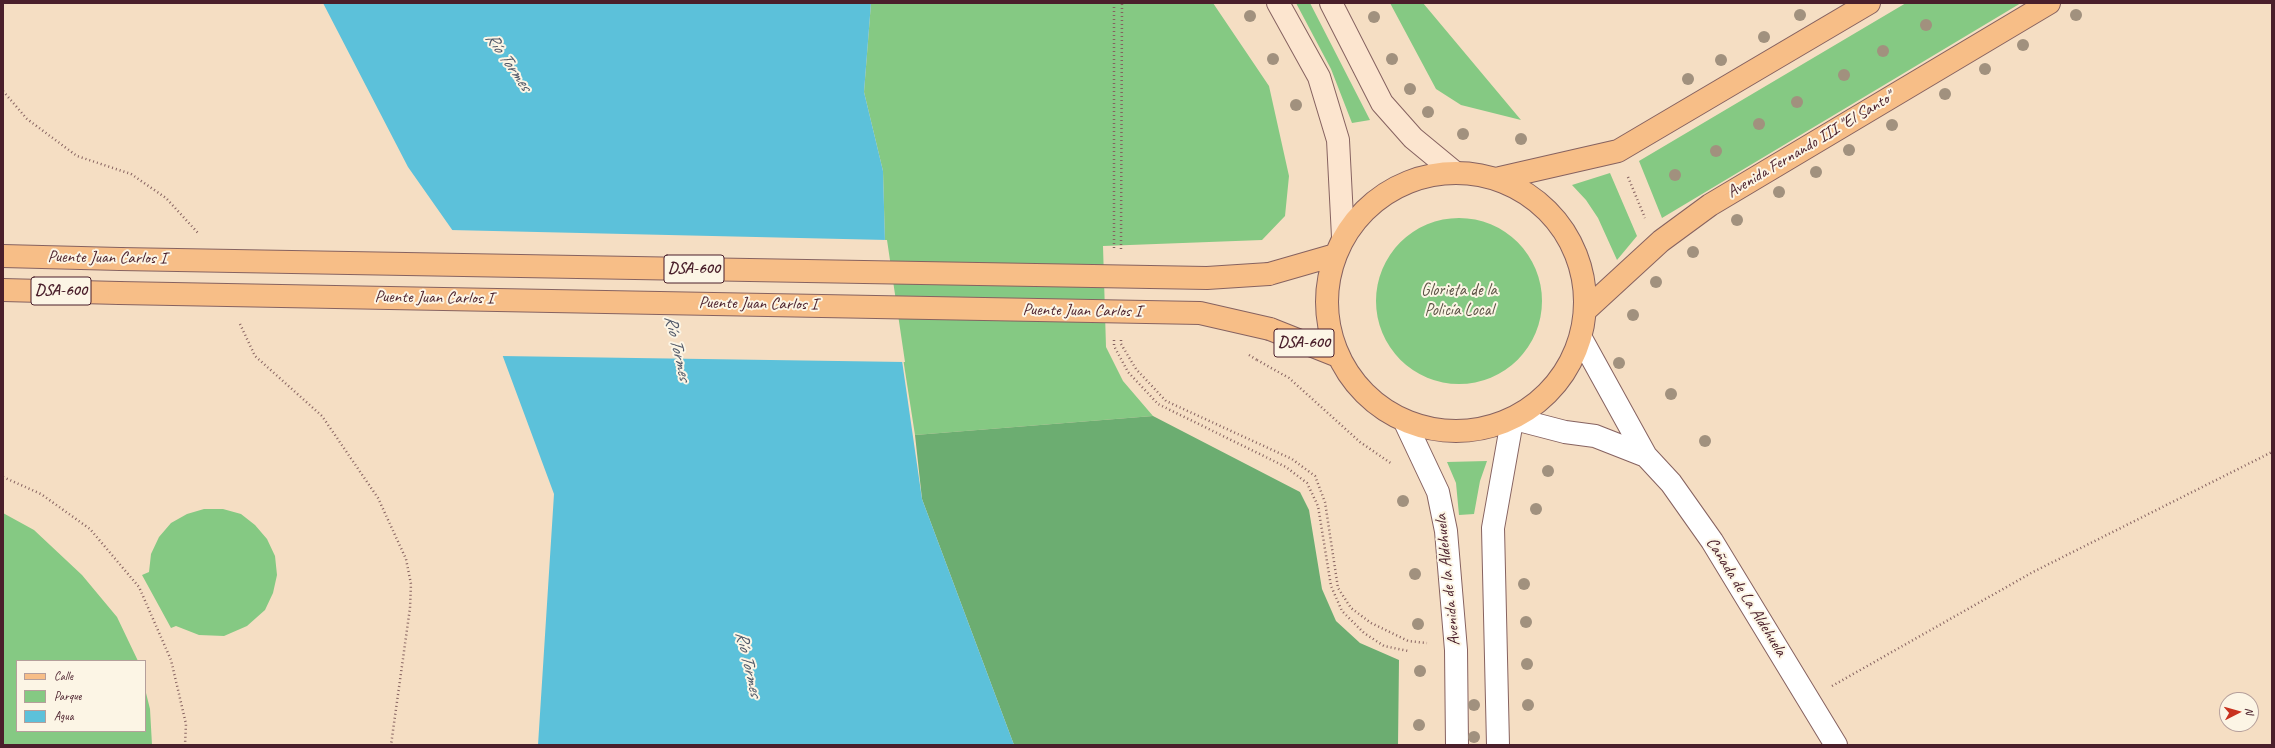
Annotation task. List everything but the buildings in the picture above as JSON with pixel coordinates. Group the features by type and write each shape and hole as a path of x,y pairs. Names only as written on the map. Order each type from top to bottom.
{"main road":[{"path":"1278,3 1318,77 1338,140 1339,246 1327,288 1328,323 1338,356 1355,383 1378,406 1405,422 1441,431 1477,431 1513,420 1559,382 1582,340 1587,309 1578,254 1548,208 1500,178 1477,172 1453,171 1409,180 1371,203 1339,246"},
{"path":"1331,3 1382,103 1412,138 1453,171"},
{"path":"1500,178 1618,151 1869,3"},
{"name":"Avenida Fernando III \"El Santo\"","path":"1587,309 1661,241 1710,205 2049,3"},
{"name":"Puente Juan Carlos I","path":"3,256 1207,278 1269,274 1339,246"},
{"name":"Puente Juan Carlos I","path":"3,290 1200,313 1270,329 1338,356"}],"street":[{"name":"Cañada de La Aldehuela","path":"1582,340 1646,456 1671,483 1712,541 1836,745"},
{"name":"Cañada de La Aldehuela","path":"1513,420 1565,432 1595,436 1646,456"},
{"path":"1498,745 1492,528 1513,420"},
{"name":"Avenida de la Aldehuela","path":"1405,422 1438,492 1446,531 1456,650 1457,745"}],"path":[{"path":"1114,3 1114,250"},
{"path":"1121,256 1122,3"},
{"path":"3,91 27,120 77,156 131,174 166,198 196,229 200,236"},
{"path":"1627,174 1645,219"},
{"path":"238,320 255,356 322,416 378,498 406,559 411,584 410,608 391,745"},
{"path":"1121,336 1121,344 1136,369 1166,401 1292,459 1315,476 1325,502 1338,588 1351,608 1371,623 1408,641 1428,643 1427,635"},
{"path":"1114,338 1114,346 1128,372 1158,404 1286,467 1307,483 1318,506 1331,586 1342,611 1364,633 1384,646 1408,651"},
{"path":"1257,360 1289,378 1327,410 1339,424 1392,465 1396,471"},
{"path":"1809,699 2032,572 2272,452"},
{"path":"3,477 41,494 90,530 139,587 171,660 186,724 185,745"}],"green space":[{"path":"871,3 1213,3 1269,86 1289,176 1285,216 1262,240 1103,246 1106,347 1123,381 1153,416 915,435 885,243 883,171 864,92"},
{"path":"1296,3 1310,3 1370,120 1352,123 1331,69"},
{"path":"1390,3 1423,3 1521,120 1461,105 1436,89"},
{"path":"1906,3 2021,3 1662,218 1639,161"},
{"path":"1610,173 1637,236 1617,260 1598,218 1586,200 1572,185"},
{"name":"Glorieta de la Policía Local","path":"1451,218 1467,218 1491,224 1518,242 1536,269 1542,293 1542,309 1536,333 1518,360 1491,378 1467,384 1451,384 1427,378 1406,365 1395,354 1382,333 1376,309 1376,293 1382,269 1395,248 1406,237 1427,224"},
{"path":"1153,416 1300,492 1309,510 1322,589 1336,621 1360,643 1399,660 1398,745 1014,745 922,499 915,435"},
{"path":"1487,461 1480,481 1474,514 1459,515 1456,483 1447,462"},
{"path":"204,509 223,509 241,514 255,525 267,539 275,556 277,575 273,593 265,610 247,626 224,636 199,635 176,626 171,628 142,575 149,572 151,554 159,537 171,523 187,514"},
{"path":"3,513 34,530 82,575 117,617 138,660 16,660 16,732 146,732 146,693 150,709 152,745 3,745"}],"water":[{"name":"Río Tormes","path":"323,3 871,3 864,92 883,171 885,243 922,499 1014,745 538,745 554,494 460,241 408,167"}],"pier":[{"path":"450,230 887,240 905,362 501,356 458,242"}]}
